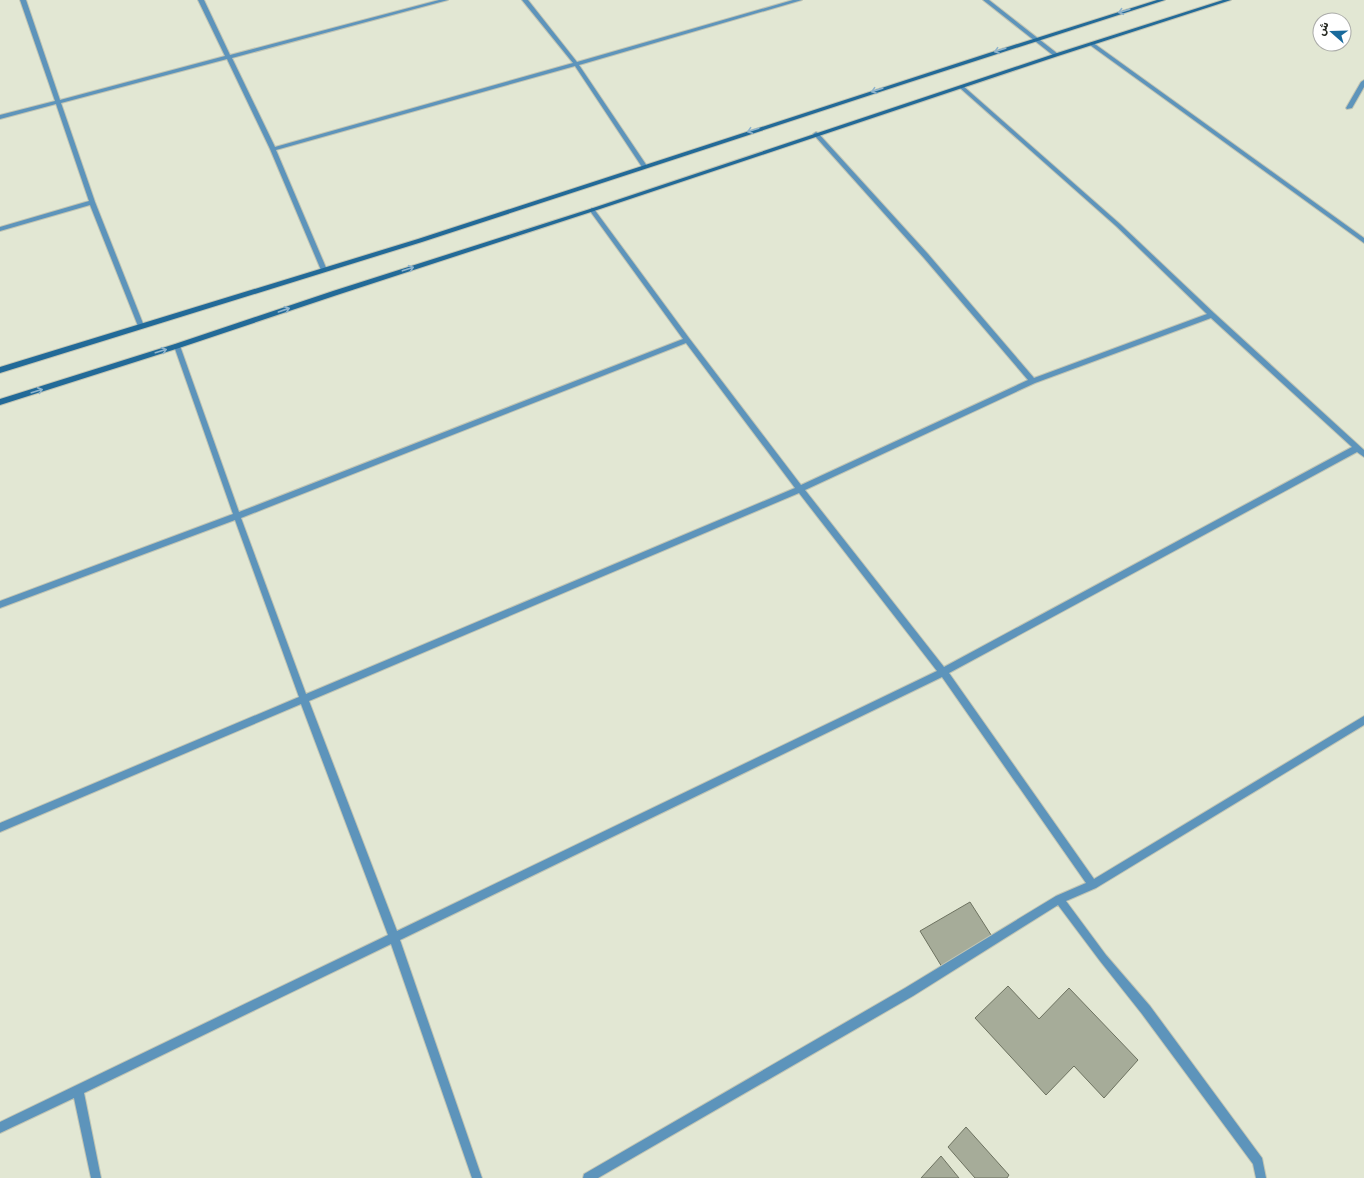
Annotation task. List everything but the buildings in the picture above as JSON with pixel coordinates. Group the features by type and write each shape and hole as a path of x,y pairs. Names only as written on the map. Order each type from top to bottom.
{"main road":[{"path":"0,370 481,221 1036,38 1162,0"},
{"path":"0,402 177,346 592,210 816,134 1228,0"}],"street":[{"path":"23,0 92,202 140,326"},
{"path":"201,0 273,149 324,270"},
{"path":"0,117 445,0"},
{"path":"525,0 576,64 644,166"},
{"path":"273,149 799,0"},
{"path":"986,0 1056,55"},
{"path":"1092,44 1364,241"},
{"path":"1349,108 1364,82"},
{"path":"0,1128 828,729 943,672 1361,451 1212,315 1118,225 962,87"},
{"path":"816,134 931,262 1034,381"},
{"path":"0,229 92,202"},
{"path":"592,210 687,340 800,489 943,672 1093,885"},
{"path":"0,828 800,489 1034,381 1212,315"},
{"path":"0,605 237,516 687,340"},
{"path":"177,346 304,700 394,937 477,1178"},
{"path":"588,1178 909,992 1059,899 1093,885 1364,720"},
{"path":"1059,899 1103,958 1146,1010 1258,1162 1261,1178"},
{"path":"78,1090 96,1178"}]}
